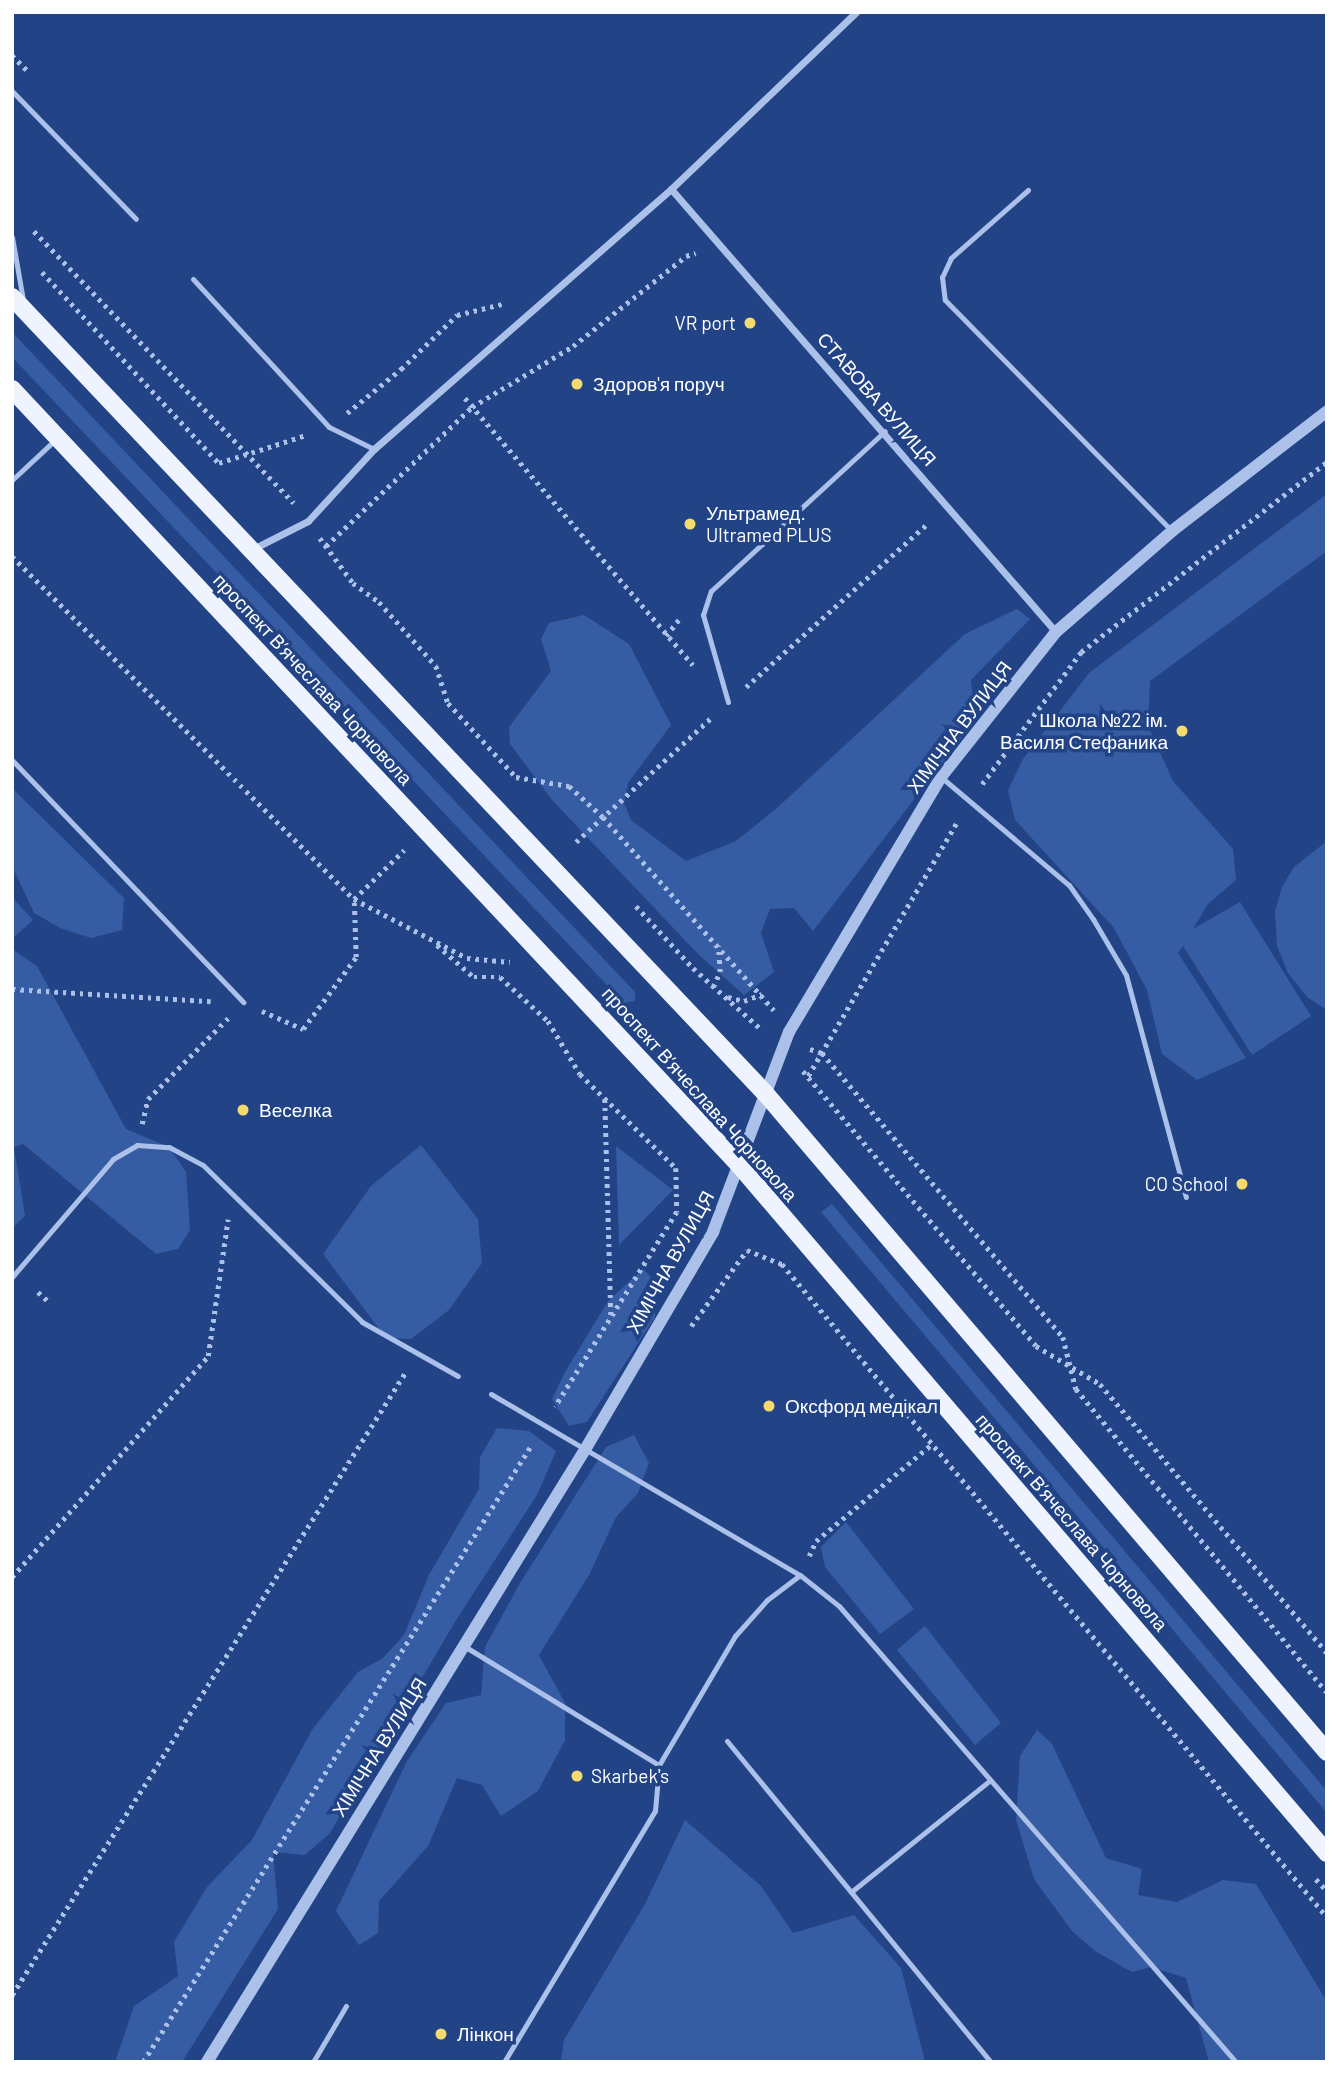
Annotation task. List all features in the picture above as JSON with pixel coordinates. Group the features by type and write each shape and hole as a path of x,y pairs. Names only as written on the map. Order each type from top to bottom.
{"main road":[{"path":"18,304 253,549 765,1093 1327,1752"},
{"name":"проспект Вʼячеслава Чорновола","path":"12,389 740,1166 1327,1853"}],"street":[{"path":"253,549 309,522 374,449 671,189 856,12"},
{"name":"СТАВОВА ВУЛИЦЯ","path":"671,189 885,430 1056,632"},
{"name":"ХІМІЧНА ВУЛИЦЯ","path":"207,2062 586,1448 713,1232 783,1049 941,777 1056,632 1172,531 1327,411"}],"lane":[{"path":"12,91 136,219"},
{"path":"1028,190 951,258 942,277 945,300 1172,531"},
{"path":"12,237 18,304"},
{"path":"193,279 329,427 374,449"},
{"path":"728,702 703,615 712,591 885,430"},
{"path":"12,480 57,437"},
{"path":"12,760 243,1002"},
{"path":"941,777 1069,885 1126,975 1186,1197"},
{"path":"12,1277 113,1158 137,1145 169,1147 203,1165 362,1322 458,1376"},
{"path":"491,1394 800,1575 839,1606 1236,2062"},
{"path":"504,2062 655,1811 660,1765 735,1636 767,1600 800,1575"},
{"path":"464,1646 660,1765"},
{"path":"727,1741 991,2062"},
{"path":"851,1892 989,1781"},
{"path":"313,2062 346,2006"}],"path":[{"path":"28,224 247,457 298,507"},
{"path":"709,250 686,256 573,346 472,407 326,546 354,583 379,602 436,666 449,703 516,776 569,786 603,817 746,973"},
{"path":"36,260 47,282 219,463 247,457 329,427 401,369 457,315 511,302"},
{"path":"450,382 666,636 728,702"},
{"path":"808,1076 969,801 1081,652 1327,462"},
{"path":"576,842 948,506"},
{"path":"12,556 354,899 431,940 474,977 500,977 548,1021 580,1074 676,1168 677,1212 143,2062"},
{"path":"666,636 690,605"},
{"path":"12,989 243,1002 303,1029 356,957 354,899 404,850"},
{"path":"636,906 713,986 783,1049 808,1076 1036,1346 1100,1384 1327,1653"},
{"path":"713,986 722,959 717,942"},
{"path":"724,996 744,1001 762,994"},
{"path":"137,1145 148,1099 243,1002"},
{"path":"801,1046 822,1053 1063,1337 1076,1389 1327,1692"},
{"path":"605,1099 611,1317"},
{"path":"12,1577 208,1356 232,1193"},
{"path":"747,1250 782,1264 1327,1917"},
{"path":"38,1292 48,1301"},
{"path":"12,1996 419,1352"},
{"path":"800,1575 816,1541 932,1444"}],"shaded area":[{"path":"12,332 635,992 635,1001 624,1003 12,357"},
{"path":"1327,494 1327,551 1150,681 1148,726 1173,781 1233,849 1236,880 1208,904 1193,929 1240,902 1311,1016 1252,1055 1183,946 1178,953 1246,1058 1197,1080 1162,1054 1147,990 1114,928 1015,820 1008,790 1023,759 1089,673"},
{"path":"1017,609 1030,619 971,680 975,720 813,931 794,908 770,909 761,933 774,972 744,995 698,954 552,800 510,744 509,727 551,671 541,639 549,623 584,615 629,644 671,725 628,783 624,803 631,820 686,861 736,841 777,808 965,634"},
{"path":"12,788 124,898 122,930 91,938 60,928 34,913 12,866"},
{"path":"1327,841 1327,1010 1307,997 1288,973 1277,946 1275,912 1282,887 1294,867"},
{"path":"12,897 33,920 12,939"},
{"path":"12,949 37,966 126,1129 169,1147 186,1172 190,1230 178,1249 156,1254 23,1144 14,1147 25,1216 12,1228"},
{"path":"421,1145 478,1219 482,1263 449,1310 411,1339 386,1338 323,1254 371,1186"},
{"path":"616,1146 673,1190 619,1245"},
{"path":"832,1204 1327,1791 1327,1813 821,1212"},
{"path":"643,1269 655,1281 655,1317 587,1422 569,1426 552,1399 565,1372 608,1301"},
{"path":"497,1428 529,1431 556,1451 537,1495 458,1617 330,1833 305,1855 273,1852 278,1909 182,2062 115,2062 134,2006 178,1976 174,1942 207,1887 252,1840 312,1730 358,1672 383,1658 404,1635 429,1575 479,1489 480,1457"},
{"path":"634,1435 649,1463 638,1493 616,1517 589,1575 539,1655 565,1703 565,1740 538,1791 501,1816 482,1785 457,1778 428,1846 379,1901 378,1933 359,1945 336,1911 407,1761 446,1703 481,1695 485,1647 520,1583 606,1447"},
{"path":"846,1522 914,1609 880,1634 825,1567 821,1547"},
{"path":"925,1626 1001,1723 975,1745 897,1650"},
{"path":"1037,1730 1052,1744 1106,1858 1142,1869 1138,1895 1177,1902 1223,1880 1256,1884 1327,2002 1327,2062 1209,2062 1186,1978 1151,1967 1132,1972 1095,1951 1072,1931 1034,1879 1016,1820 1020,1756"},
{"path":"685,1820 761,1886 793,1933 854,1915 901,1968 925,2061 561,2062 564,2040 645,1904"}],"place":[{"name":"VR port","path":"750,323"},
{"name":"Здоров'я поруч","path":"577,384"},
{"name":"Ультрамед. Ultramed PLUS","path":"690,524"},
{"name":"Школа №22 ім. Василя Стефаника","path":"1182,731"},
{"name":"Веселка","path":"243,1110"},
{"name":"CO School","path":"1242,1184"},
{"name":"Оксфорд медікал","path":"769,1406"},
{"name":"Skarbek's","path":"577,1776"},
{"name":"Лінкон","path":"441,2034"}]}
